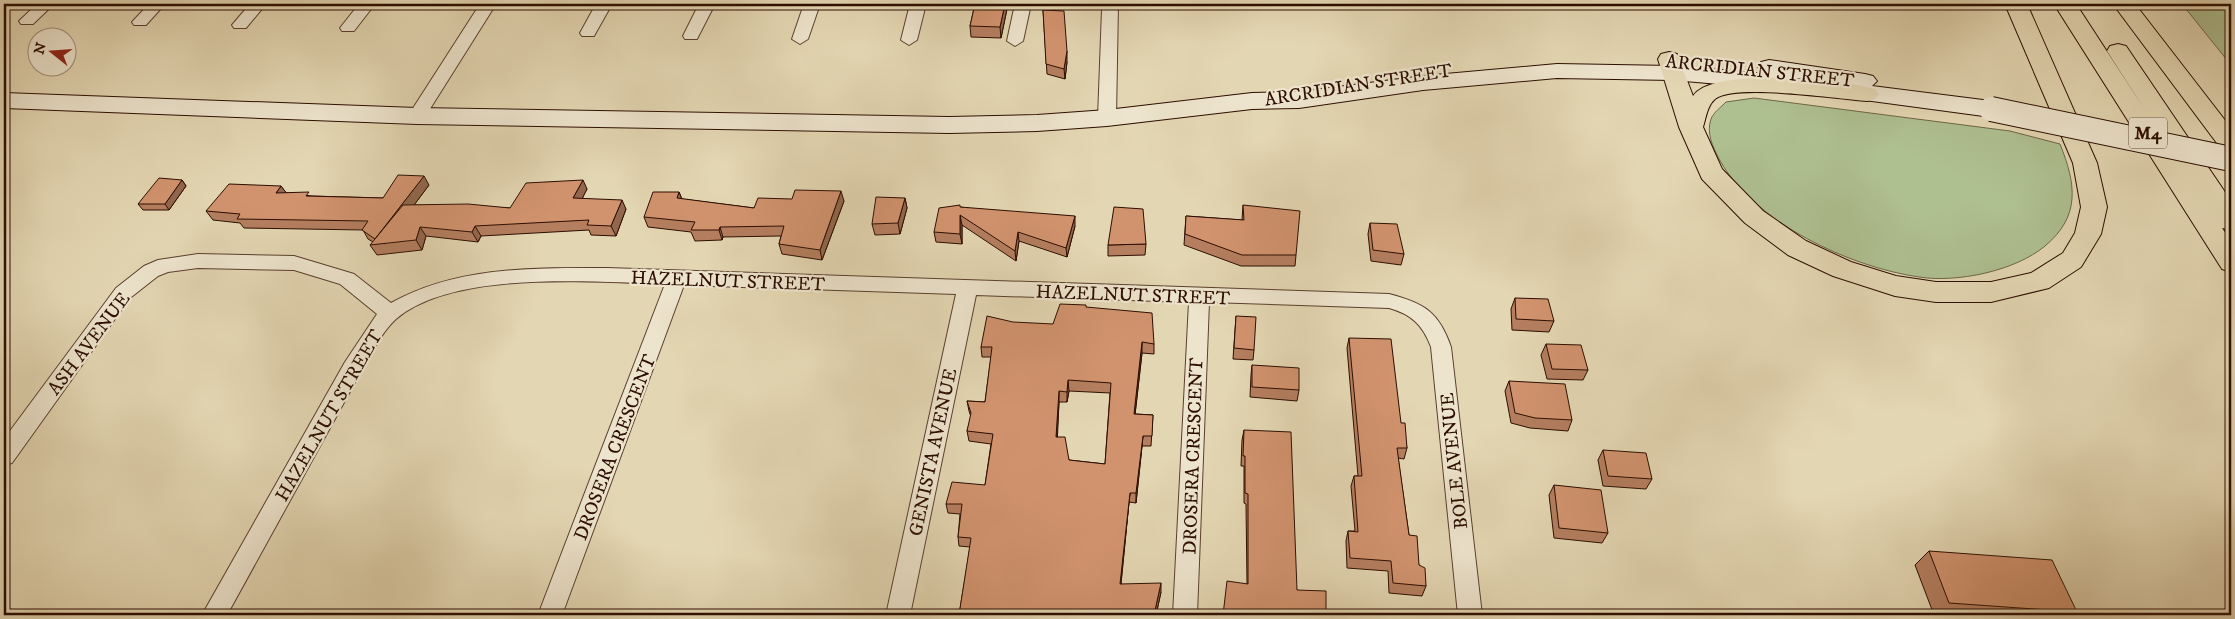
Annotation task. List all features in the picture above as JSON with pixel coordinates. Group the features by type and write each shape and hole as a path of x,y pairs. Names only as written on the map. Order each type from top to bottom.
{"highway":[{"path":"1671,66 1691,127 1711,173 1754,217 1797,248 1842,269 1896,286 1936,292 1991,292 2040,281 2072,260 2088,234 2094,207 2085,163 2016,4"},
{"name":"M4","path":"2065,4 2231,262"},
{"name":"M4","path":"2086,4 2231,221"},
{"path":"2124,4 2231,144"},
{"path":"1691,127 1700,102 1710,92 1727,86 1748,85 1867,94"}],"street":[{"path":"27,22 46,4"},
{"path":"140,22 157,4"},
{"path":"240,25 258,4"},
{"path":"348,28 367,4"},
{"path":"417,116 488,4"},
{"path":"588,33 604,4"},
{"path":"691,36 707,4"},
{"path":"800,39 812,4"},
{"path":"909,40 918,4"},
{"path":"1015,41 1023,4"},
{"path":"1093,4 1110,4 1107,118"},
{"name":"ARCRIDIAN STREET","path":"4,101 417,116 949,125 1036,123 1107,118 1252,101 1299,100 1423,83 1557,71 1671,66 1759,66 1861,80 1940,96 1980,107 2231,159"},
{"name":"ARCRIDIAN STREET","path":"1671,66 1867,94 1980,107"},
{"name":"ASH AVENUE","path":"4,456 124,293 151,271 165,265 198,260 294,264 347,279 368,294 389,313"},
{"name":"HAZELNUT STREET","path":"214,615 354,365 389,313 422,296 446,287 508,276 607,275 967,289 1389,301 1408,306 1421,313"},
{"name":"DROSERA CRESCENT","path":"550,615 676,278"},
{"name":"GENISTA AVENUE","path":"898,615 967,289"},
{"name":"DROSERA CRESCENT","path":"1186,615 1199,296"},
{"name":"BOLE AVENUE","path":"1421,313 1435,328 1441,347 1470,615"}],"green space":[{"path":"2182,4 2231,4 2231,65"},
{"path":"1754,98 2010,131 2060,144 2072,186 2070,211 2057,235 2033,255 1985,273 1950,278 1919,277 1892,272 1864,263 1835,252 1779,222 1755,203 1735,182 1719,159 1709,129 1712,117 1726,102"}],"building":[{"path":"975,4 1005,4 1000,27 970,26"},
{"path":"1043,10 1064,11 1067,51 1064,69 1046,64"},
{"path":"398,175 424,176 375,239 362,230 368,221 237,219 240,214 206,211 229,184 281,186 276,193 309,192 306,196 383,198"},
{"path":"159,178 182,180 165,204 138,204"},
{"path":"583,180 573,198 622,200 611,226 587,225 589,220 475,226 472,232 420,227 416,240 370,245 403,205 468,204 510,208 526,183"},
{"path":"795,190 841,191 820,250 779,244 784,226 720,227 719,230 691,230 695,222 644,217 653,192 679,192 677,198 754,208 758,198 792,199"},
{"path":"876,197 905,198 898,223 872,224"},
{"path":"960,205 960,207 1075,216 1066,248 1018,232 1015,251 960,215 960,234 934,232 939,208"},
{"path":"1243,205 1300,211 1296,255 1242,255 1185,234 1186,216 1244,220"},
{"path":"1114,207 1143,209 1146,244 1108,245"},
{"path":"1370,223 1397,224 1404,254 1373,250"},
{"path":"1515,298 1548,299 1554,321 1516,319"},
{"path":"1060,304 1086,305 1086,307 1152,313 1154,344 1142,342 1134,414 1153,415 1152,436 1143,436 1136,493 1130,493 1120,584 1161,583 1154,615 959,615 971,538 958,537 962,504 946,504 952,482 985,485 993,434 967,431 971,413 967,401 985,402 992,347 981,347 987,316 1013,322 1053,324","holes":["1068,380 1111,383 1105,464 1069,460 1065,437 1056,437 1059,391 1067,392"]},
{"path":"1236,316 1256,317 1254,350 1234,348"},
{"path":"1349,338 1391,339 1401,423 1405,423 1407,448 1397,448 1409,535 1417,536 1419,565 1425,568 1426,586 1393,583 1391,561 1350,558 1348,531 1358,532 1354,476 1362,476"},
{"path":"1546,344 1581,345 1588,370 1552,369"},
{"path":"1252,365 1299,368 1299,390 1252,387"},
{"path":"1509,381 1565,384 1572,420 1535,418 1515,413"},
{"path":"1244,430 1291,432 1297,590 1326,591 1326,615 1223,615 1227,581 1248,584 1248,494 1245,493"},
{"path":"1603,450 1646,453 1652,479 1608,476"},
{"path":"1554,485 1601,490 1608,533 1559,528"},
{"path":"1929,551 2052,560 2077,612 1949,603"}]}
